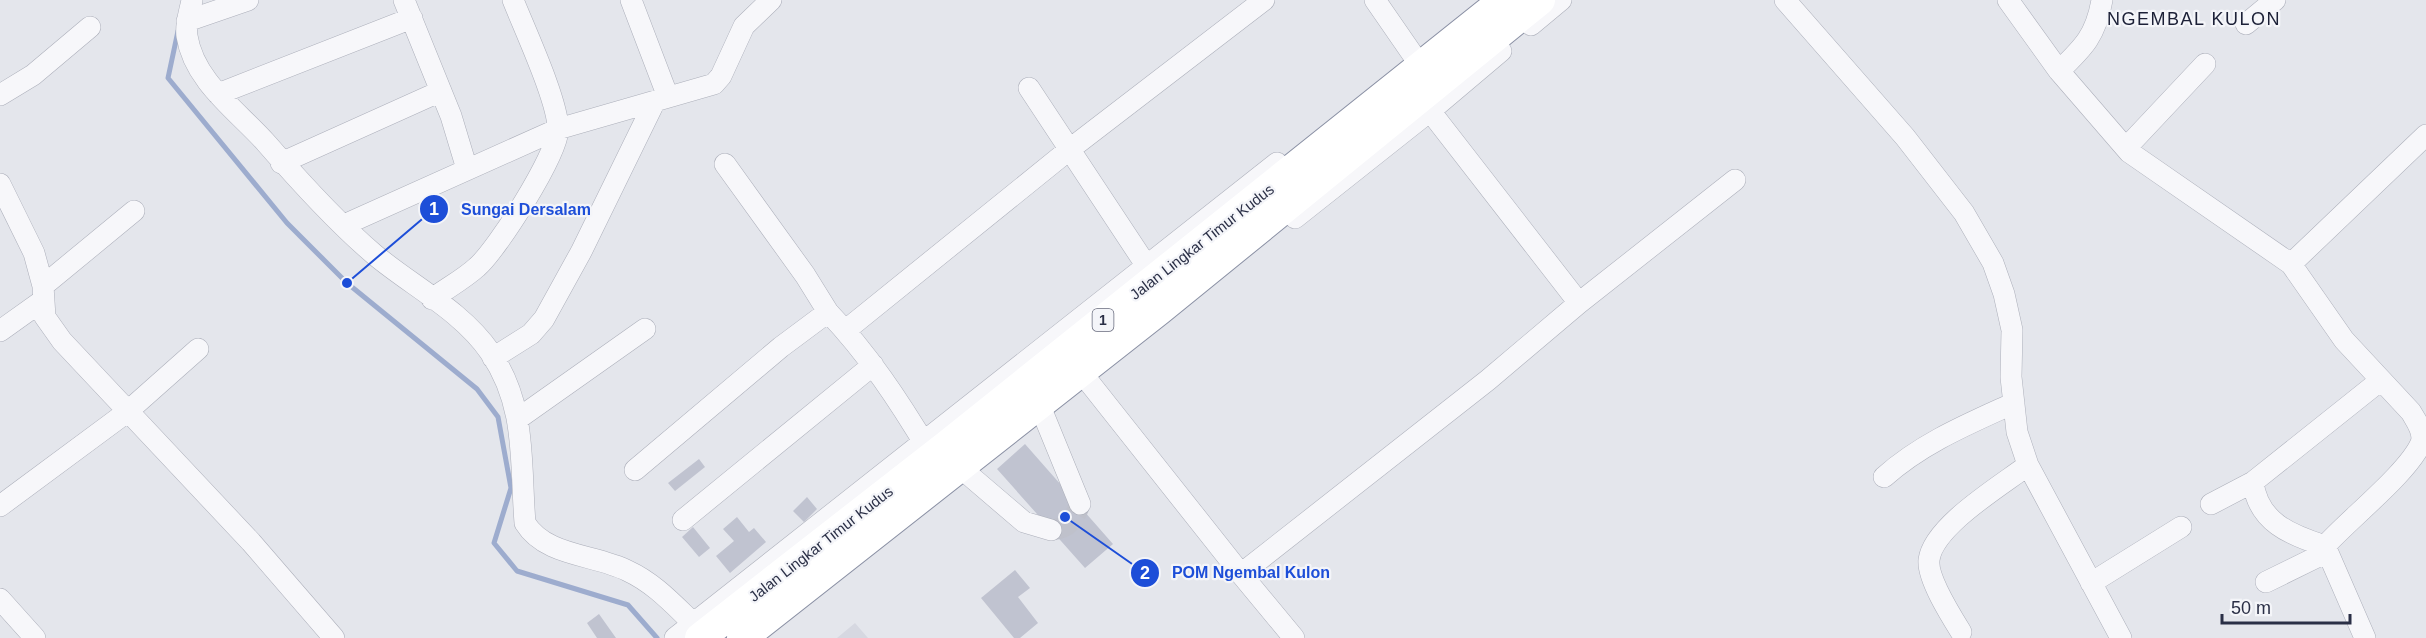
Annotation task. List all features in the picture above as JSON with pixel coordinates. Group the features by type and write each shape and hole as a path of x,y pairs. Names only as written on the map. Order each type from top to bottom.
{"highway":[{"name":"Jalan Lingkar Timur Kudus","path":"741,638 945,460 1027,395 1504,0"},
{"name":"Jalan Lingkar Timur Kudus","path":"1027,395 1085,376 1540,0"},
{"name":"Jalan Lingkar Timur Kudus","path":"697,631 945,460"}],"street":[{"path":"192,0 187,21 187,36 198,63 218,94 267,144 282,163 374,254 456,316 493,358 519,418 525,523 531,533 552,547 608,563 640,577 697,631 675,638"},
{"path":"187,21 248,0"},
{"path":"432,299 477,267 494,250 546,162 558,129 551,98 513,0"},
{"path":"493,358 531,334 549,311 661,100 631,0"},
{"path":"344,225 558,129 714,84 721,76 744,26 771,0"},
{"path":"846,330 1070,149 1264,0"},
{"path":"1375,0 1413,55"},
{"path":"761,638 945,460 1027,395 1146,265 1480,0"},
{"path":"1294,638 1085,376 1430,111 1561,0"},
{"path":"1785,0 1905,137 1964,213 1993,263 2004,294 2012,330 2017,432 2028,465 2121,638"},
{"path":"2008,0 2059,71 2126,148 2291,264 2344,340 2411,412 2422,434 2421,443 2407,462 2326,549 2266,582"},
{"path":"2059,71 2086,45 2098,22 2102,0"},
{"path":"2246,24 2275,0"},
{"path":"218,94 408,9 441,91 467,169"},
{"path":"0,95 33,75 90,27"},
{"path":"2126,148 2205,64"},
{"path":"1029,88 1146,265"},
{"path":"282,163 441,91"},
{"path":"1430,111 1579,303"},
{"path":"2291,264 2426,135"},
{"path":"724,164 805,275 828,312 846,330 945,460 1024,522 1051,530"},
{"path":"1241,574 1488,380 1579,303 1735,180"},
{"path":"0,184 6,213 34,253 43,294 45,317 62,342 251,542 334,638"},
{"path":"0,332 134,212"},
{"path":"635,470 781,347 828,312"},
{"path":"519,418 645,329"},
{"path":"0,506 127,412 198,349"},
{"path":"683,520 873,365"},
{"path":"2211,504 2253,482 2381,380"},
{"path":"1027,395 1080,504"},
{"path":"1884,477 1902,461 1954,429 2014,404"},
{"path":"1961,632 1930,573 1929,561 1932,551 1942,533 2028,465"},
{"path":"2253,482 2260,508 2271,522 2296,537 2326,549 2365,638"},
{"path":"2091,583 2181,527"},
{"path":"0,599 35,638"}],"shaded area":[{"path":"855,623 868,638 837,638"}],"building":[{"path":"1025,444 1113,544 1085,568 997,469"},
{"path":"699,459 705,467 675,491 668,483"},
{"path":"807,497 817,509 804,522 793,511"},
{"path":"737,517 749,532 754,528 766,542 730,573 716,556 734,541 723,529"},
{"path":"693,527 710,548 699,557 682,537"},
{"path":"1015,570 1030,588 1018,597 1038,623 1020,638 1014,638 981,598"},
{"path":"599,614 616,638 597,638 587,623"}],"waterway":[{"path":"178,31 168,78 287,223 347,283 477,389 498,417 511,488 494,543 517,571 628,605 657,638"}],"tunnel":[{"path":"1051,530 1062,528 1070,523 1080,504"}],"place":[{"name":"Sungai Dersalam","path":"347,283"},
{"name":"POM Ngembal Kulon","path":"1065,517"}],"district":[{"name":"NGEMBAL KULON","path":"2194,19"}]}
